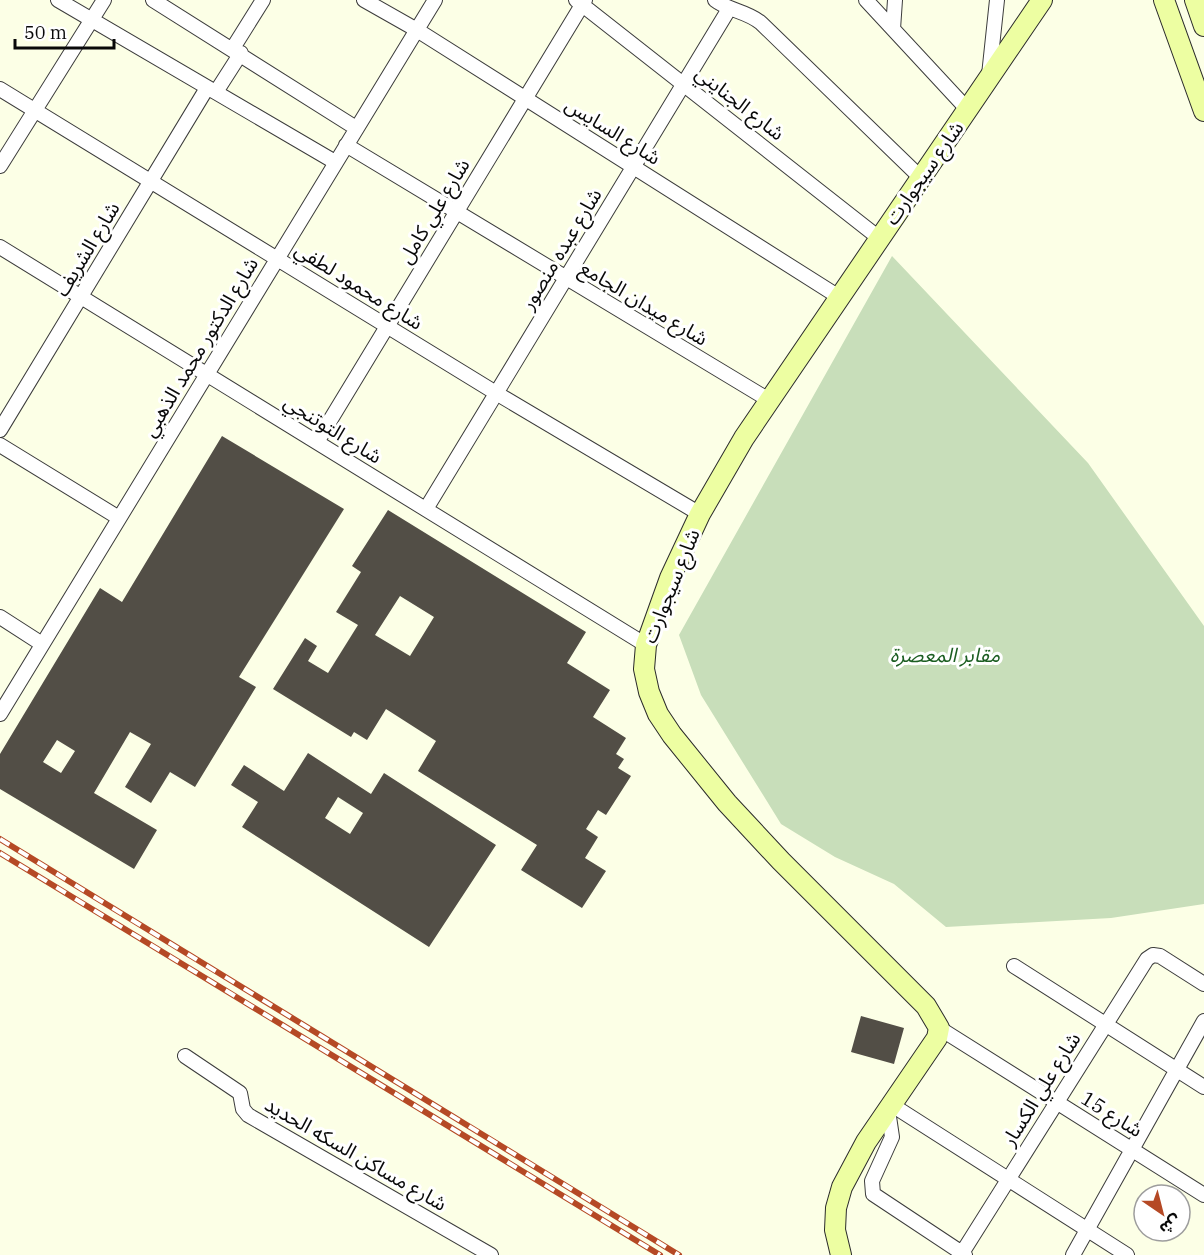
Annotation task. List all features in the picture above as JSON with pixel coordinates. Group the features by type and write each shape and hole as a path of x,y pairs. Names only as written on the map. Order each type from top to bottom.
{"street":[{"path":"58,0 335,162"},
{"path":"0,166 104,0"},
{"path":"153,0 237,50 356,128"},
{"path":"237,50 263,0"},
{"name":"شارع السايس","path":"364,0 417,30 839,297"},
{"name":"شارع الدكتور محمد الذهبي","path":"0,714 435,0"},
{"path":"715,0 729,9 746,12 761,23 921,178"},
{"path":"866,0 968,110"},
{"path":"893,29 895,0"},
{"path":"989,79 997,0"},
{"name":"شارع سيجوارت","path":"939,1028 926,1006 781,861 727,803 672,735 658,714 649,692 645,669 646,645 670,578 700,514 769,400 1042,0"},
{"path":"1164,0 1204,111"},
{"path":"1194,0 1204,26"},
{"name":"شارع الجنايني","path":"581,2 879,238"},
{"name":"شارع علي كامل","path":"317,442 525,99 581,2"},
{"name":"شارع عبده منصور","path":"426,509 729,9"},
{"name":"شارع الشريف","path":"0,430 151,181 237,50"},
{"name":"شارع محمود لطفي","path":"0,88 496,393 700,514"},
{"name":"شارع ميدان الجامع","path":"346,146 769,400"},
{"name":"شارع التوتنجي","path":"0,247 646,645"},
{"path":"0,445 119,518"},
{"path":"0,617 42,644"},
{"name":"شارع علي الكسار","path":"963,1254 1147,959 1153,955 1160,956 1204,984"},
{"path":"1014,966 1204,1088"},
{"path":"1073,1255 1204,1021"},
{"path":"841,1255 835,1230 836,1208 842,1187 866,1142 937,1038 939,1028"},
{"name":"شارع 15","path":"939,1028 1204,1195"},
{"name":"شارع مساكن السكه الحديد","path":"185,1056 240,1093 243,1108 248,1115 490,1255"},
{"path":"890,1108 1008,1179 1127,1255"},
{"path":"890,1108 892,1137 890,1147 872,1180 873,1194 963,1254"}],"green space":[{"name":"مقابر المعصرة","path":"892,256 1088,463 1204,626 1204,904 1111,918 946,927 894,884 835,857 781,824 701,695 679,635"}],"building":[{"path":"222,436 344,509 239,677 256,687 195,787 170,772 151,803 125,787 151,744 130,732 94,793 157,830 134,869 0,789 0,754 100,588 122,602","holes":["57,740 75,751 61,773 43,762"]},
{"path":"388,510 586,632 567,663 610,690 593,717 626,738 616,754 624,759 618,768 631,776 606,815 598,810 586,829 598,837 585,858 606,871 582,908 521,870 537,845 418,771 436,741 386,709 367,740 354,732 351,737 273,689 305,638 317,646 308,661 328,673 358,625 336,612 361,572 352,566","holes":["400,596 434,617 410,656 375,635"]},
{"path":"308,753 371,794 384,773 496,845 429,947 242,827 258,802 231,785 244,765 284,791","holes":["338,797 363,813 350,834 325,818"]},
{"path":"861,1016 904,1028 894,1064 851,1052"}],"railway":[{"path":"0,839 679,1255"},
{"path":"0,853 660,1255"}]}
